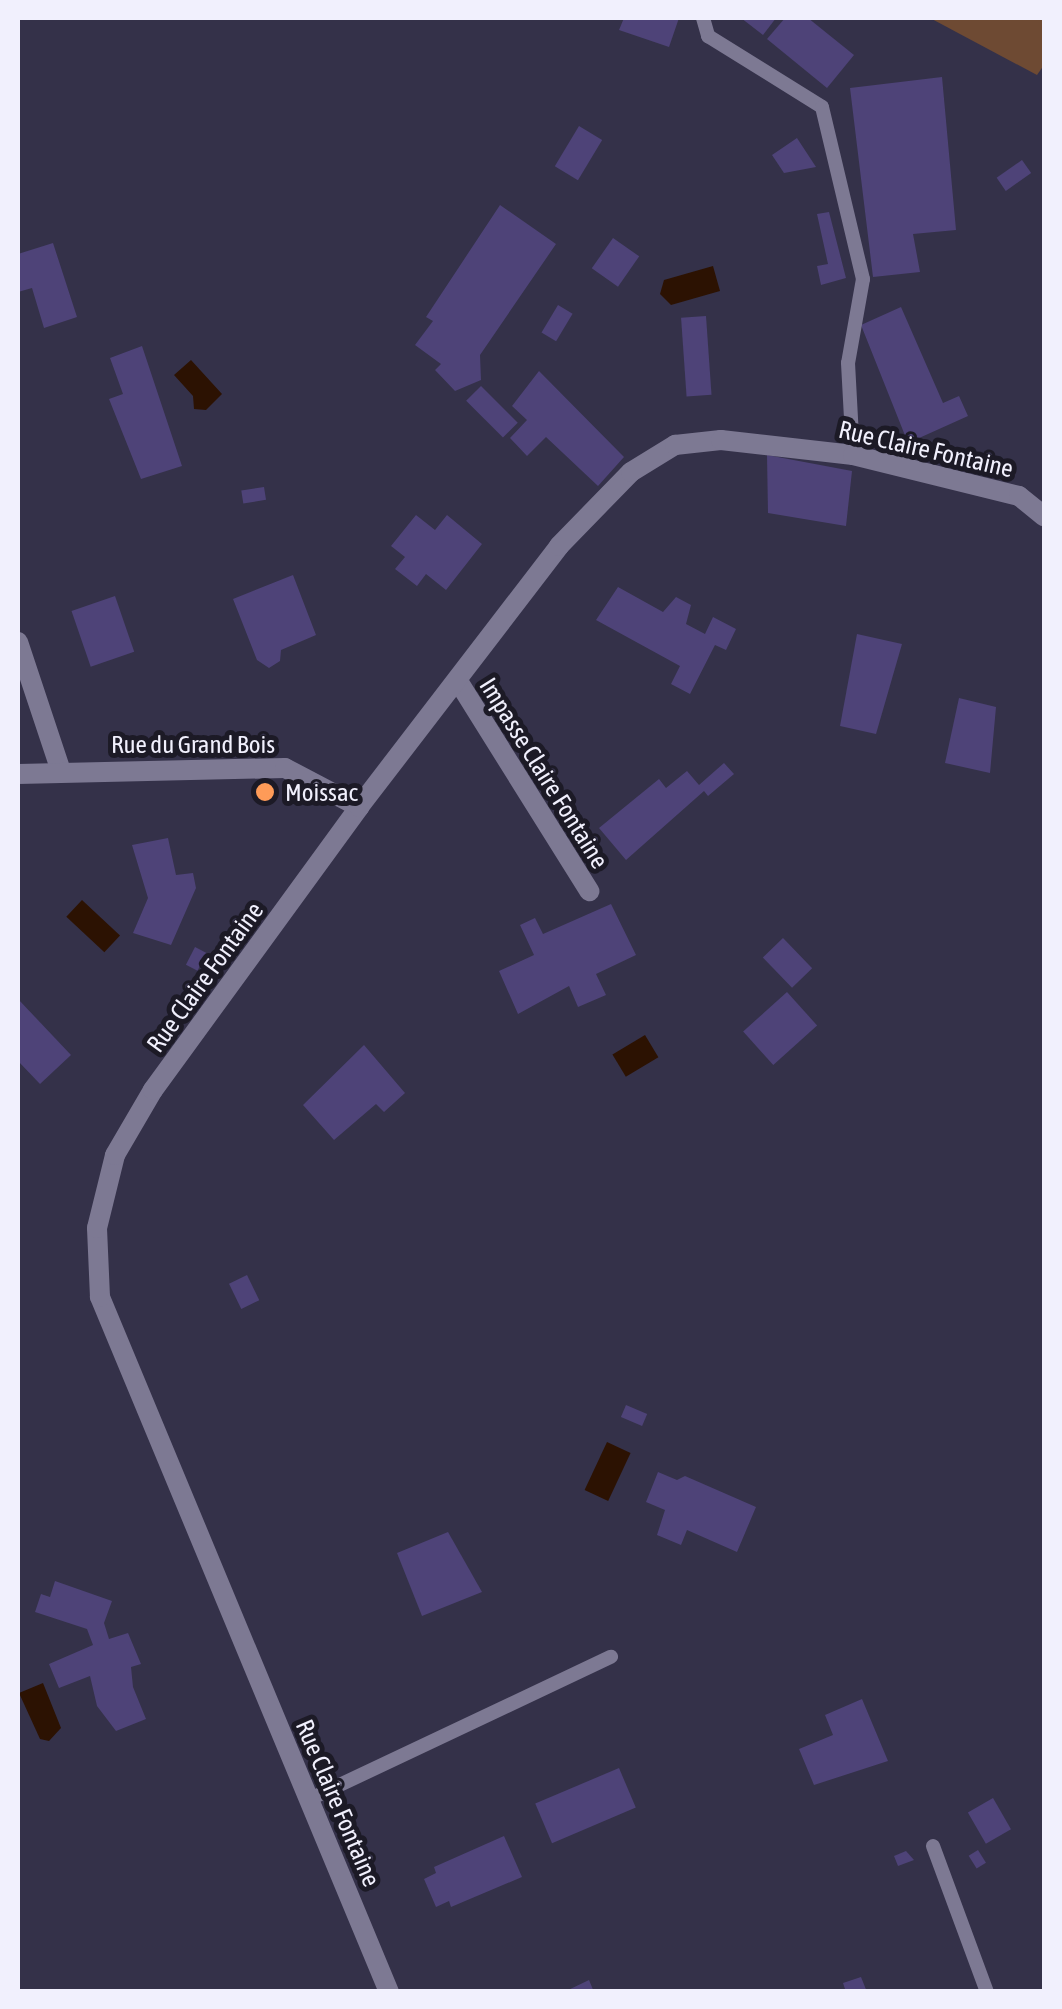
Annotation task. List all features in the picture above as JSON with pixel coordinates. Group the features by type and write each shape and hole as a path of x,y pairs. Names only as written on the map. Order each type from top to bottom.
{"street":[{"name":"Rue Claire Fontaine","path":"389,1992 100,1297 98,1228 116,1155 153,1090 359,807 559,546 631,472 676,445 721,440 853,455 1020,496 1044,516"},
{"path":"18,642 60,768"},
{"name":"Impasse Claire Fontaine","path":"458,681 589,891"},
{"name":"Rue du Grand Bois","path":"18,774 60,768 285,768 359,807"}],"lane":[{"path":"703,18 708,36 822,106 863,279 848,363 853,455"},
{"path":"310,1800 610,1657"},
{"path":"933,1846 987,1992"}],"shaded area":[{"path":"930,18 1044,18 1044,65 1037,75"},
{"path":"713,266 720,291 671,305 660,294 664,280"},
{"path":"191,360 222,394 206,410 194,409 193,396 174,375"},
{"path":"82,900 120,935 104,952 66,917"},
{"path":"645,1035 658,1057 626,1077 612,1055"},
{"path":"607,1442 631,1453 608,1501 585,1490"},
{"path":"43,1683 61,1728 49,1741 40,1739 19,1693"}],"building":[{"path":"624,18 679,18 669,47 619,30"},
{"path":"741,18 776,18 763,35"},
{"path":"785,18 808,18 854,55 827,88 767,39"},
{"path":"942,77 956,230 913,234 920,272 873,277 850,88"},
{"path":"579,126 602,140 578,180 555,166"},
{"path":"797,138 816,167 784,173 772,155"},
{"path":"1022,160 1031,173 1006,191 997,178"},
{"path":"500,205 556,244 480,355 481,380 455,391 435,370 441,364 415,345 433,321 426,317"},
{"path":"829,212 846,278 821,285 817,266 828,264 817,214"},
{"path":"613,238 639,256 618,287 592,268"},
{"path":"53,243 77,317 44,328 32,288 18,292 18,254"},
{"path":"558,305 573,314 556,341 542,332"},
{"path":"901,307 943,403 959,396 968,416 908,443 861,325"},
{"path":"706,316 712,395 687,397 681,318"},
{"path":"142,346 182,466 141,479 109,399 123,394 110,358"},
{"path":"539,371 624,457 598,486 546,437 527,456 510,438 527,420 512,406"},
{"path":"481,386 518,423 503,438 466,401"},
{"path":"767,455 852,471 846,526 768,513"},
{"path":"264,487 266,500 243,503 241,491"},
{"path":"416,515 435,530 447,515 482,544 446,590 426,574 417,586 395,569 405,557 391,546"},
{"path":"293,575 316,635 281,650 280,661 269,668 257,660 233,599"},
{"path":"618,587 663,612 676,597 691,605 686,624 705,634 713,617 736,629 726,650 715,645 690,694 671,684 680,666 596,620"},
{"path":"115,596 134,652 91,667 72,611"},
{"path":"857,634 902,644 876,734 840,726"},
{"path":"959,698 996,707 990,773 945,763"},
{"path":"724,763 734,774 708,796 704,791 626,860 599,828 659,779 666,788 687,771 699,785"},
{"path":"168,838 176,875 193,873 196,888 171,945 133,933 148,898 132,845"},
{"path":"611,904 636,955 596,974 606,995 578,1007 569,986 518,1014 499,971 534,955 520,925 535,918 543,934"},
{"path":"783,938 812,968 792,988 763,957"},
{"path":"195,947 207,953 198,971 186,965"},
{"path":"787,992 817,1025 773,1065 743,1031"},
{"path":"18,999 71,1055 40,1084 18,1061"},
{"path":"364,1045 405,1093 384,1112 376,1104 334,1140 303,1105"},
{"path":"247,1275 259,1300 241,1309 229,1284"},
{"path":"626,1405 647,1414 642,1426 621,1417"},
{"path":"658,1472 677,1480 685,1476 756,1507 737,1552 687,1530 681,1545 657,1535 665,1510 646,1502"},
{"path":"448,1532 482,1592 422,1616 397,1553"},
{"path":"55,1581 112,1601 104,1623 109,1639 128,1633 141,1664 131,1667 133,1687 146,1719 116,1731 97,1706 90,1676 59,1688 49,1664 93,1645 87,1629 35,1612 41,1594 50,1597"},
{"path":"862,1699 888,1761 814,1785 799,1749 833,1735 825,1715"},
{"path":"619,1768 636,1808 552,1843 535,1804"},
{"path":"993,1798 1011,1829 986,1844 968,1812"},
{"path":"504,1836 522,1877 451,1907 449,1901 436,1907 424,1879 436,1873 434,1867"},
{"path":"978,1850 986,1863 977,1869 969,1856"},
{"path":"906,1851 914,1860 898,1866 894,1856"},
{"path":"861,1977 867,1992 846,1992 843,1983"},
{"path":"589,1980 594,1992 564,1992"}],"place":[{"name":"Moissac","path":"265,792"}]}
